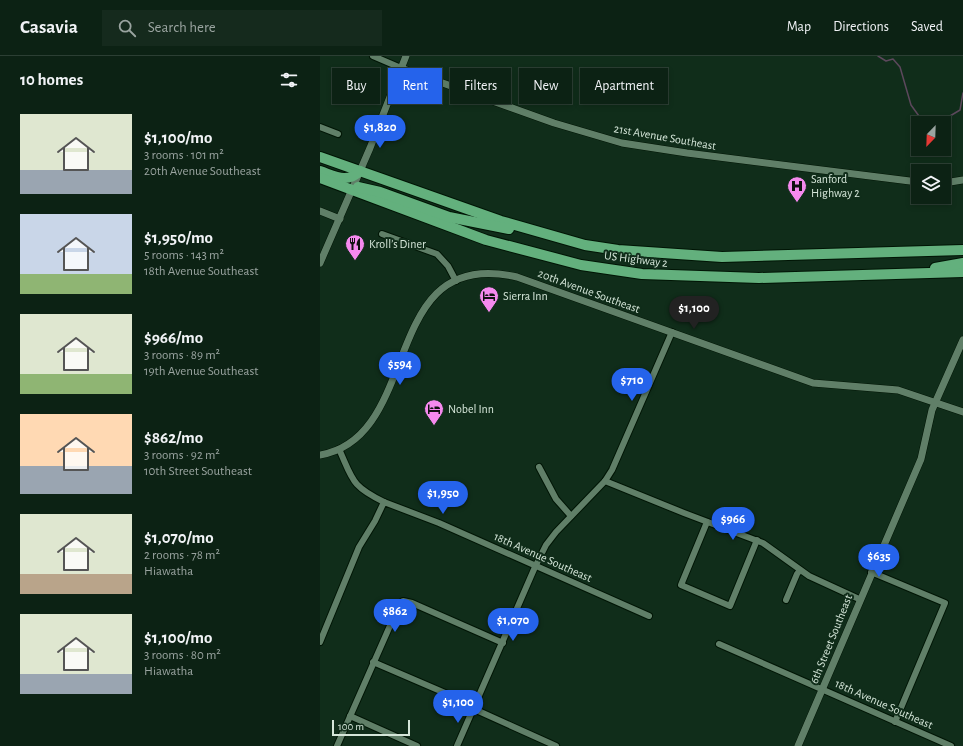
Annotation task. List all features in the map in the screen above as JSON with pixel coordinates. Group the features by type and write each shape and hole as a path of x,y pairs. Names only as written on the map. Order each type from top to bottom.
{"highway":[{"name":"US Highway 2","path":"320,157 539,233 586,245 618,250 686,256 823,255 963,250"},
{"path":"320,171 344,179 351,178 360,171"},
{"name":"US Highway 2","path":"320,178 486,240 581,265 642,274 759,278 963,272"},
{"path":"352,190 358,187 380,192 466,221 539,233"},
{"path":"887,274 963,263"}],"street":[{"name":"21st Avenue Southeast","path":"372,56 401,68"},
{"path":"401,68 406,56"},
{"name":"21st Avenue Southeast","path":"442,83 554,123 622,143 687,153 911,181"},
{"path":"320,263 360,171 388,101"},
{"path":"320,127 338,134"},
{"path":"951,182 963,180"},
{"path":"320,211 340,218"},
{"path":"320,455 339,449 356,439 372,422 419,316 432,298 456,281 448,266 437,254 382,234"},
{"name":"20th Avenue Southeast","path":"456,281 479,273 491,272 518,277 813,383 842,387 883,388 935,401 963,412"},
{"path":"457,746 546,545 571,516 605,481 618,457 672,332"},
{"name":"6th Street Southeast","path":"798,746 859,599 921,459 925,444 926,429 935,401 962,344"},
{"name":"18th Avenue Southeast","path":"339,449 349,474 359,488 384,502 440,524 649,616"},
{"path":"539,467 556,499 571,516"},
{"path":"605,481 707,522 758,540 770,547 800,570 823,584 859,599"},
{"path":"320,642 359,547 375,521 384,502"},
{"path":"707,522 681,585 730,606 758,540"},
{"path":"786,600 800,570"},
{"path":"871,572 945,603 895,722"},
{"path":"337,746 397,607 403,601 412,603 503,643"},
{"name":"18th Avenue Southeast","path":"719,644 823,688 895,722 951,746"},
{"path":"373,662 466,702 474,709 556,746"},
{"path":"350,716 417,746"}],"waterway":[{"path":"878,56 886,61 893,59 900,67 911,105 919,116"},
{"path":"950,116 960,110 963,93"}],"place":[{"name":"Sanford Highway 2","path":"797,203"},
{"name":"Kroll’s Diner","path":"355,261"},
{"name":"Sierra Inn","path":"489,313"},
{"name":"Nobel Inn","path":"434,426"}]}
